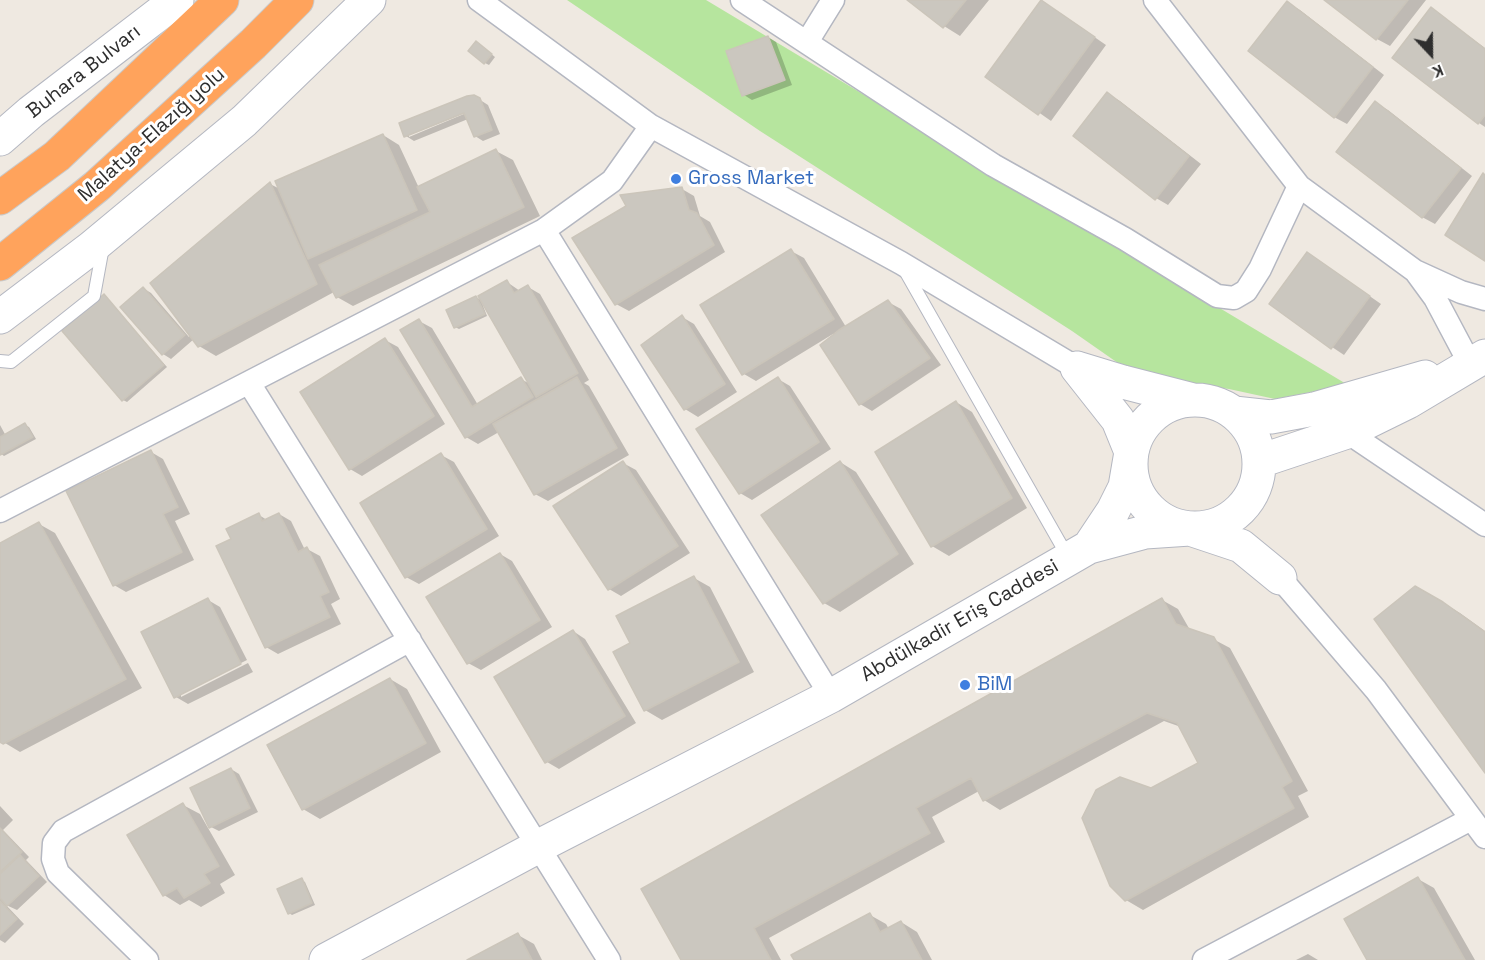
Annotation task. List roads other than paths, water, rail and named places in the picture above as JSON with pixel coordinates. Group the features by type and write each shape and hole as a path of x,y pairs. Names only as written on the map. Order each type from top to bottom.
{"highway":[{"path":"0,198 57,156 222,0"},
{"name":"Malatya-Elazığ yolu","path":"0,264 97,186 254,44 297,0"}],"main road":[{"path":"0,317 105,236 244,121 369,0"},
{"name":"Buhara Bulvarı","path":"0,139 31,112 174,2"},
{"path":"1079,552 1145,532 1212,526 1232,518 1247,502 1258,472 1408,402 1478,360"},
{"path":"1234,412 1271,417 1314,409 1478,360"},
{"path":"1077,368 1123,382 1215,402 1234,412 1249,426 1256,442 1258,472 1252,516 1260,540 1280,578"},
{"path":"1077,368 1118,420 1131,452 1131,474 1137,494 1151,512 1169,523 1241,546 1280,578"},
{"path":"1079,552 1113,511 1125,487 1131,452 1139,431 1153,415 1172,404 1193,399"},
{"name":"Abdülkadir Eriş Caddesi","path":"326,960 539,846 831,696 1079,552"}],"street":[{"path":"479,0 651,126 901,263 1077,368"},
{"path":"742,0 993,165 1125,239 1217,296 1234,298 1246,291 1260,269 1299,186"},
{"path":"807,42 833,0"},
{"path":"1155,0 1299,186 1415,271 1461,292 1485,299"},
{"path":"0,511 544,230 612,181 651,126"},
{"path":"544,230 831,696"},
{"path":"1415,271 1478,360"},
{"path":"249,383 609,960"},
{"path":"1347,432 1485,525"},
{"path":"1204,960 1478,828 1376,690 1280,578"},
{"path":"147,960 58,873 53,859 54,843 63,831 410,640"}],"lane":[{"path":"0,361 11,362 94,296 105,236"},
{"path":"901,263 1079,552"}],"place":[{"name":"Gross Market","path":"676,179"},
{"name":"BiM","path":"965,685"}]}
